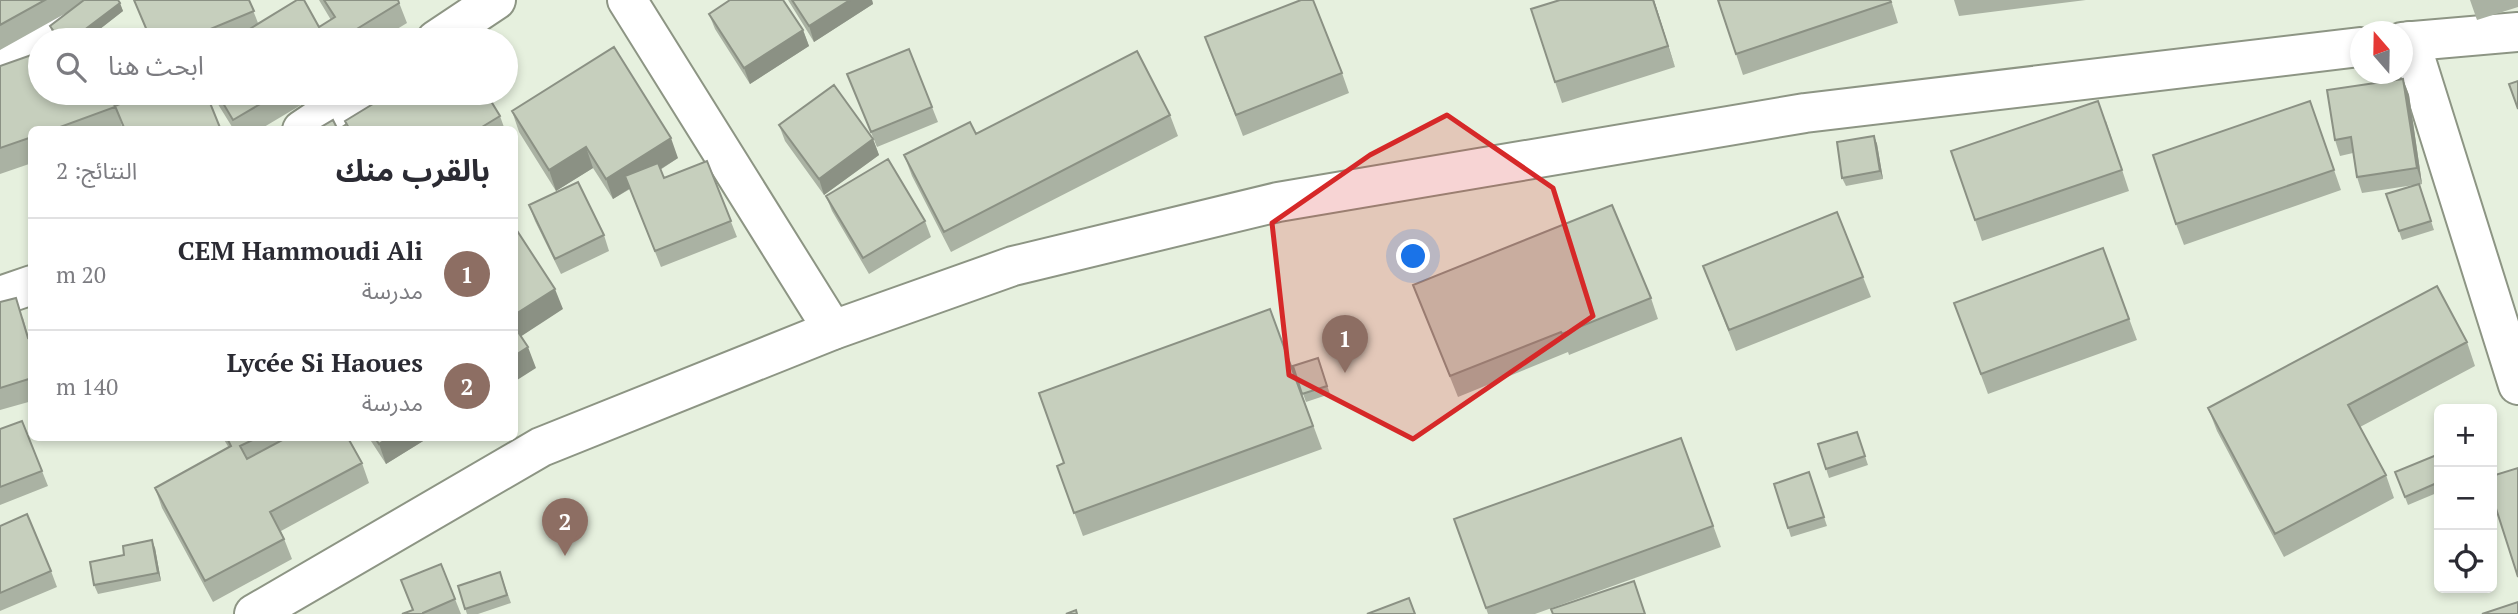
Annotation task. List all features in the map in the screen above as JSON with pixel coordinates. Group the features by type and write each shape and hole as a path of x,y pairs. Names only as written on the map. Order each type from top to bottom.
{"main road":[{"path":"40,28 88,0"},
{"path":"454,28 496,0"},
{"path":"628,0 833,330"},
{"path":"2413,41 2518,32"},
{"path":"0,51 28,35"},
{"path":"254,614 541,447 833,330 1013,266 1278,202 1805,113 2350,48"},
{"path":"2413,63 2518,385"},
{"path":"308,126 339,105"},
{"path":"0,296 28,286"}],"highlighted area":[{"path":"1447,115 1553,188 1593,316 1413,439 1289,375 1272,223 1370,155"}],"building":[{"path":"0,0 45,0 0,25"},
{"path":"84,0 118,0 120,3 87,28 50,26"},
{"path":"134,0 249,0 254,11 213,28 146,28"},
{"path":"297,0 304,0 319,27 335,17 324,0 398,0 399,3 358,28 251,28"},
{"path":"730,0 783,0 803,30 744,68 709,14"},
{"path":"792,0 850,0 809,26"},
{"path":"1301,0 1313,0 1342,73 1236,115 1205,37"},
{"path":"1560,0 1653,0 1668,46 1555,82 1531,9"},
{"path":"1718,0 1890,0 1891,2 1736,54"},
{"path":"614,47 671,138 606,179 586,147 549,170 512,111"},
{"path":"909,49 932,107 871,132 847,74"},
{"path":"1137,51 1170,115 944,232 904,155 970,122 976,134"},
{"path":"28,56 28,105 115,107 63,126 28,126 28,138 0,148 0,66"},
{"path":"2518,81 2518,109 2509,84"},
{"path":"2368,84 2404,84 2417,168 2357,177 2351,137 2335,140 2327,90"},
{"path":"834,85 873,139 819,179 779,125"},
{"path":"2098,101 2122,170 1975,220 1951,151"},
{"path":"2310,101 2334,170 2176,224 2153,155"},
{"path":"211,105 219,126 123,126 115,106"},
{"path":"224,105 259,105 233,120"},
{"path":"371,105 493,105 500,116 484,126 348,126 345,121"},
{"path":"333,120 336,126 323,126"},
{"path":"1874,136 1880,171 1842,178 1837,142"},
{"path":"888,159 925,221 863,258 826,196"},
{"path":"707,161 731,221 655,251 625,176 658,163 664,178"},
{"path":"578,182 604,235 555,259 529,205"},
{"path":"2419,184 2431,221 2399,231 2386,194"},
{"path":"1612,205 1651,298 1450,376 1413,285"},
{"path":"1837,212 1863,277 1729,330 1703,266"},
{"path":"518,232 555,289 518,312"},
{"path":"2103,248 2129,319 1981,374 1954,303"},
{"path":"2437,286 2467,342 2348,405 2386,475 2275,534 2208,408"},
{"path":"16,298 28,338 28,379 0,388 0,302"},
{"path":"1270,309 1313,426 1074,513 1057,466 1064,463 1039,393"},
{"path":"518,332 528,347 518,353"},
{"path":"1318,358 1327,386 1302,394 1293,366"},
{"path":"22,421 42,471 0,487 0,429"},
{"path":"1857,432 1865,456 1826,469 1818,444"},
{"path":"1681,438 1713,526 1486,608 1454,519"},
{"path":"228,441 251,441 240,446 247,459 280,441 350,441 362,463 270,512 284,539 205,581 155,488 231,446"},
{"path":"2434,456 2434,484 2405,497 2395,472"},
{"path":"2518,468 2518,577 2497,512 2497,474"},
{"path":"1809,472 1824,517 1788,528 1774,484"},
{"path":"27,514 51,571 0,593 0,526"},
{"path":"152,540 158,573 94,585 90,562 124,555 123,546"},
{"path":"441,564 455,599 423,614 402,614 413,610 401,580"},
{"path":"500,572 507,595 465,609 458,586"},
{"path":"1634,581 1645,614 1553,614 1551,609"},
{"path":"1409,598 1415,614 1367,614"},
{"path":"2518,602 2518,614 2482,614"}],"place":[{"name":"CEM Hammoudi Ali","path":"1345,373"},
{"name":"Lycée Si Haoues","path":"565,556"}]}
